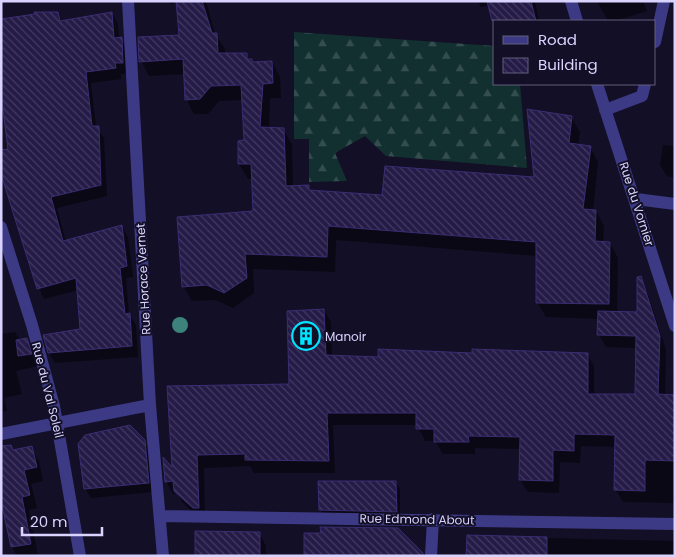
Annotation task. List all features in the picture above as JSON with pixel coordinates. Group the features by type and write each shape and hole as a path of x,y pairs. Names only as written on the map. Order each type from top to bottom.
{"street":[{"name":"Rue Horace Vernet","path":"128,1 150,405 163,556"},
{"path":"570,1 577,20"},
{"path":"656,37 664,1"},
{"name":"Rue du Vornier","path":"597,85 636,199 675,326"},
{"path":"605,110 642,96 645,85"},
{"path":"636,199 675,204"},
{"name":"Rue du Val Soleil","path":"1,227 32,325 58,423 80,556"},
{"path":"1,434 150,405"},
{"name":"Rue Edmond About","path":"160,516 675,524"},
{"path":"432,556 433,519"}],"green space":[{"path":"294,32 493,46 493,85 520,85 527,168 386,156 365,136 335,153 347,181 309,182 309,139 294,139"}],"building":[{"path":"176,1 202,1 212,33 217,33 218,53 247,53 247,59 252,59 252,62 272,61 273,83 263,84 260,127 284,128 286,186 309,185 309,190 382,195 385,166 534,177 527,109 572,116 569,143 591,146 583,209 596,210 595,241 610,242 609,304 536,303 536,242 328,226 327,257 245,254 247,278 224,293 207,285 182,287 177,217 253,211 251,164 238,164 238,141 244,140 241,85 211,86 200,99 185,100 183,59 139,62 138,37 179,35"},
{"path":"487,1 531,1 536,20 492,21"},
{"path":"34,12 58,12 60,21 112,12 114,38 122,37 123,63 115,63 116,68 86,72 92,126 99,126 101,185 51,197 63,241 122,225 127,266 120,268 125,314 130,313 132,346 48,353 43,335 80,329 76,278 37,289 1,174 1,150 8,149 1,95 1,19 35,14"},
{"path":"641,276 660,336 658,394 675,395 675,461 645,460 645,491 614,490 615,435 574,434 574,451 553,450 553,481 519,480 520,437 468,436 469,442 434,442 434,429 416,429 416,413 327,413 329,461 245,460 245,454 197,455 199,508 193,508 174,491 173,481 165,482 163,457 172,467 167,386 289,384 287,311 324,309 326,355 378,357 378,349 472,353 472,349 588,353 588,394 635,394 636,336 597,335 598,311 637,312 637,277"},
{"path":"27,338 32,354 18,356 16,340"},
{"path":"130,425 145,440 149,483 84,489 78,444 85,435"},
{"path":"11,445 13,450 32,446 37,467 24,470 30,495 22,497 31,544 11,547 1,501 1,446"},
{"path":"318,481 396,481 397,512 319,510"},
{"path":"320,527 398,528 423,553 423,556 304,555 304,533 321,533"},
{"path":"195,531 260,532 260,556 195,556"},
{"path":"467,535 547,537 547,556 466,556"}],"place":[{"name":"Manoir","path":"306,336"}]}
